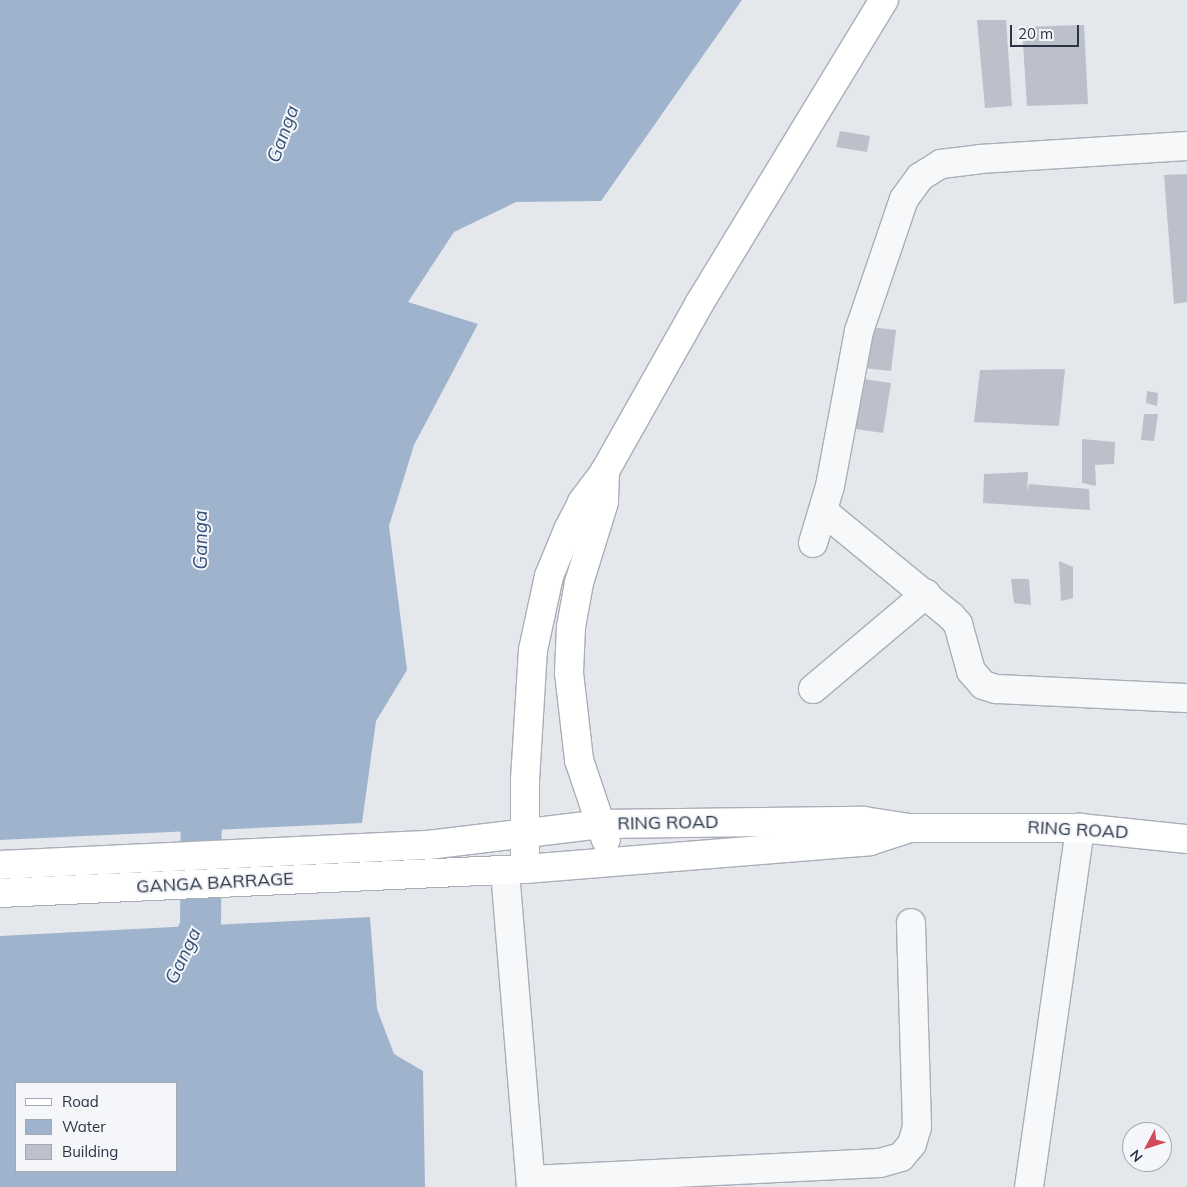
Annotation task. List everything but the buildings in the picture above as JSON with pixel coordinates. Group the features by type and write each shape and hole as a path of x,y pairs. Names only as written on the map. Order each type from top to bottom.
{"main road":[{"path":"515,870 524,833 533,650 549,576 582,502 606,471 699,304 884,0"},
{"path":"606,471 604,502 579,582 571,627 569,673 579,760 601,824 610,862"},
{"name":"RING ROAD","path":"428,844 601,824 850,821 882,822 909,828 1080,828 1187,840"},
{"name":"RING ROAD","path":"430,872 515,870 870,841 909,828"},
{"name":"GANGA BARRAGE","path":"0,865 428,844"},
{"name":"GANGA BARRAGE","path":"0,893 430,872"}],"lane":[{"path":"812,543 823,511 859,330 904,200 920,177 941,164 980,159 1187,146"},
{"path":"823,511 926,594 958,624 971,671 983,685 996,689 1187,698"},
{"path":"813,689 926,594"},
{"path":"1029,1187 1080,828"},
{"path":"515,870 531,1183 880,1164 901,1157 912,1144 917,1127 912,924"}],"water":[{"path":"0,0 742,0 601,201 516,202 454,232 408,302 478,324 414,445 389,526 407,670 376,721 362,823 0,840"},
{"path":"370,917 377,1009 394,1054 423,1071 425,1187 0,1187 0,936"}],"waterway":[{"name":"Ganga","path":"175,976 200,927 201,772"}]}
